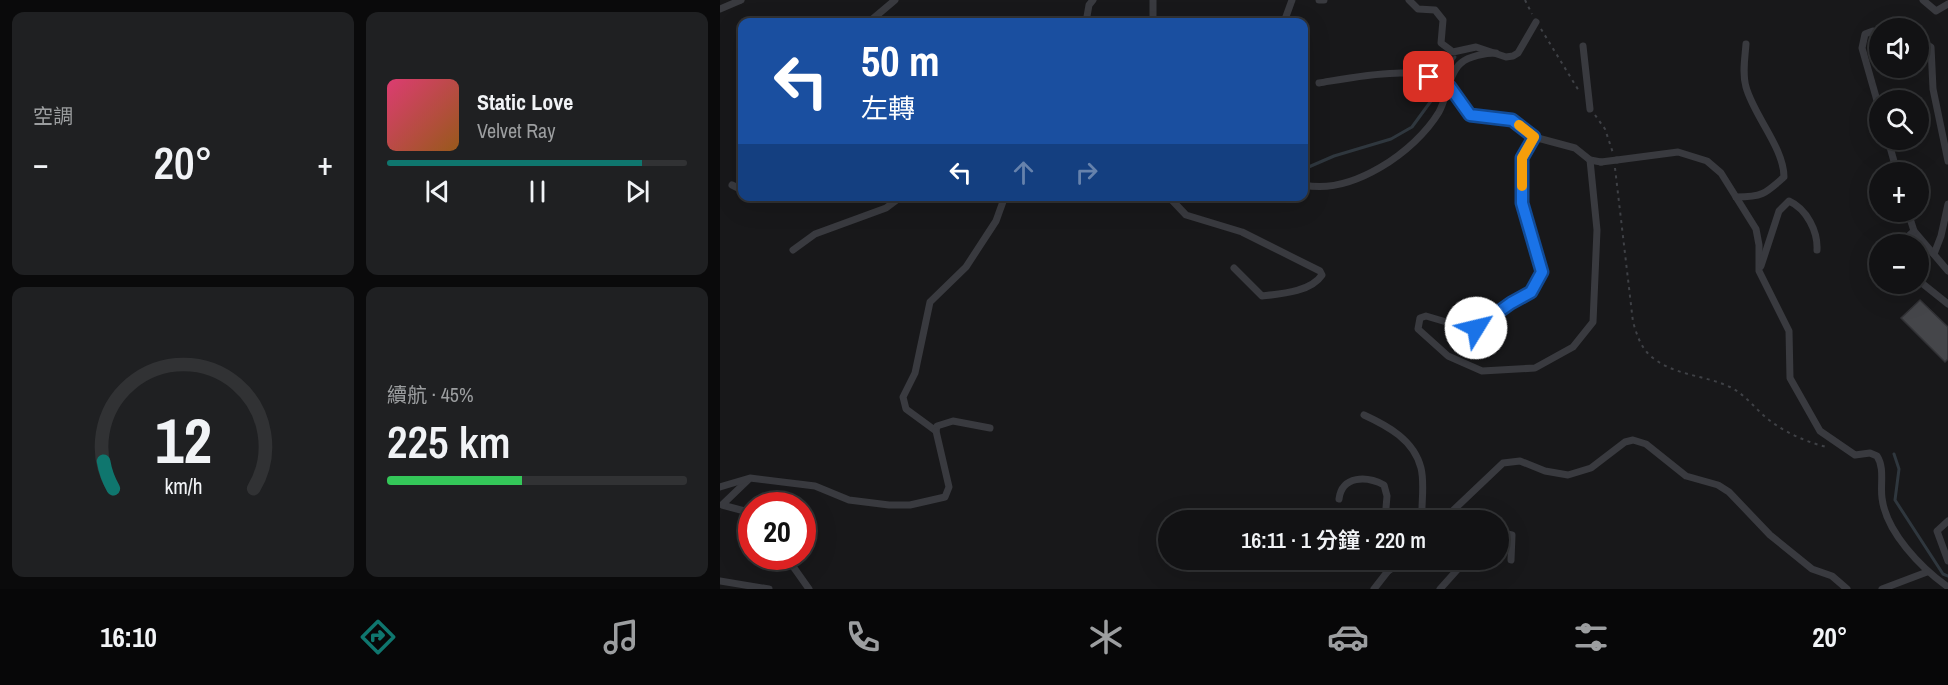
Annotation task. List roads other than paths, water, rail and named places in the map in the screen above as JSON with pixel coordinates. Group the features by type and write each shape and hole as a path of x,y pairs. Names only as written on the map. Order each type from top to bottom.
{"lane":[{"path":"720,9 741,0"},
{"path":"874,18 895,0"},
{"path":"1086,18 1093,0"},
{"path":"1153,0 1153,18"},
{"path":"1285,18 1292,0"},
{"path":"1409,0 1418,9 1435,10 1443,20 1441,43 1448,50 1461,51 1476,47 1506,57 1518,53 1536,22"},
{"path":"1923,0 1936,11 1948,4"},
{"path":"1869,32 1865,34 1862,48 1869,72"},
{"path":"1736,197 1756,197 1764,194 1784,177 1780,157 1760,120 1746,87 1746,44"},
{"path":"1583,46 1590,109"},
{"path":"1929,46 1931,47 1933,90 1948,161"},
{"path":"1308,185 1334,184 1369,174 1391,162 1426,130 1439,111 1453,73 1462,62 1496,53"},
{"path":"1319,83 1392,72 1429,77 1447,85 1470,115 1512,120 1534,137 1575,148 1590,160 1601,162 1678,152 1694,155 1707,161 1720,173 1756,229 1759,245 1759,271 1789,331 1790,378 1820,431 1855,455 1870,453 1877,456 1880,461 1885,512 1916,562 1948,587"},
{"path":"1534,137 1522,158 1522,203 1542,272 1537,286 1476,328 1426,316 1420,318 1417,323 1418,329 1448,356 1482,371 1535,368 1546,364 1573,347 1593,322 1597,230 1590,160"},
{"path":"732,185 738,188"},
{"path":"792,250 815,234 886,208 895,201"},
{"path":"936,431 906,409 903,397 915,373 930,302 966,267 996,220 1003,201"},
{"path":"1173,201 1186,215 1242,232 1320,271 1322,275 1317,283 1283,294 1262,296 1234,268"},
{"path":"1759,271 1779,211 1785,203 1795,204 1815,228 1818,250"},
{"path":"1934,254 1941,236 1948,204"},
{"path":"1911,222 1914,231 1948,271"},
{"path":"1911,234 1914,231"},
{"path":"1929,289 1948,304"},
{"path":"1364,416 1389,426 1402,437 1416,456 1421,469 1422,510"},
{"path":"720,487 750,478 815,486 849,500 910,505 945,497 949,487 936,431 937,426 953,421 990,428"},
{"path":"1454,510 1503,463 1520,461 1545,471 1568,475 1590,468 1625,442 1633,440 1646,444 1686,476 1718,485 1729,492 1770,535 1812,569 1832,576 1847,589"},
{"path":"738,509 722,505 750,478"},
{"path":"1339,499 1345,485 1355,479 1372,479 1384,485 1387,496 1386,510"},
{"path":"1948,521 1937,531 1948,561"},
{"path":"1509,534 1512,535 1512,560"},
{"path":"796,570 809,589"},
{"path":"1440,589 1457,570"},
{"path":"1374,589 1388,571"},
{"path":"1882,589 1927,572"},
{"path":"720,581 770,589"}],"waterway":[{"path":"1308,167 1334,156 1391,139 1412,127 1431,101 1440,76 1455,57"},
{"path":"1894,454 1899,469 1895,500 1943,574 1948,576"}]}
